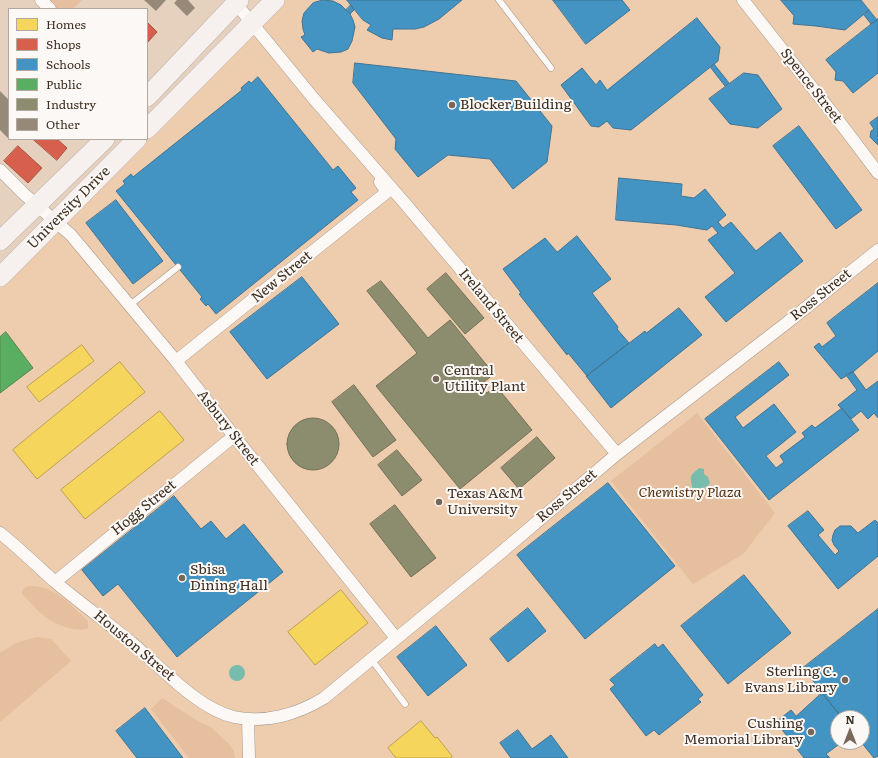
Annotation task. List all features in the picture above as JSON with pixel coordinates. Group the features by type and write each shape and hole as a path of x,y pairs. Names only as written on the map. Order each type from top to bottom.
{"main road":[{"path":"148,128 275,0"},
{"path":"148,96 236,1"},
{"name":"University Drive","path":"0,241 104,140"},
{"name":"University Drive","path":"0,277 136,140"}],"street":[{"path":"41,0 49,8"},
{"name":"Spence Street","path":"743,0 878,172"},
{"name":"Ireland Street","path":"236,1 252,23 314,98 617,454"},
{"name":"Ireland Street","path":"365,158 387,192"},
{"name":"Asbury Street","path":"0,170 71,235 176,361 234,436 396,638"},
{"name":"New Street","path":"176,361 387,192"},
{"name":"Ross Street","path":"248,719 272,718 288,714 310,706 324,698 498,555 617,454 778,330 878,250"},
{"name":"Hogg Street","path":"55,582 234,436"},
{"name":"Houston Street","path":"0,533 55,582 107,622 187,691 222,713 248,719"},
{"path":"248,719 249,758"}],"lane":[{"path":"499,0 551,68"},
{"path":"130,305 178,267"},
{"path":"371,659 405,704"}],"shaded area":[{"name":"Texas A&M University","path":"283,0 878,0 878,758 0,758 0,286 140,140 148,140 148,132"}],"green space":[{"path":"46,0 82,0 74,8 54,8"},
{"name":"Chemistry Plaza","path":"697,413 775,513 743,554 693,584 611,481"},
{"path":"29,586 47,589 62,597 88,621 88,628 78,630 67,628 47,618 22,594 24,588"},
{"path":"37,637 51,639 71,661 0,722 0,653 16,643"},
{"path":"162,698 196,720 212,728 230,745 234,752 235,758 189,758 151,709"}],"water":[{"path":"699,468 704,469 704,474 708,477 710,483 707,487 701,488 698,492 695,492 692,490 691,478 692,474"},
{"path":"234,665 240,665 245,670 243,679 240,681 234,681 229,676 229,670"}],"building: Homes":[{"path":"82,345 94,361 39,402 27,387"},
{"path":"120,362 145,392 37,479 13,450"},
{"path":"160,411 184,440 85,519 61,490"},
{"path":"341,590 368,623 315,665 288,632"},
{"path":"421,721 435,738 437,737 452,756 451,758 396,758 388,748"}],"building: Shops":[{"path":"148,23 157,32 148,42"},
{"path":"34,140 58,140 67,148 57,160"},
{"path":"18,146 42,168 28,183 4,161"}],"building: Schools":[{"path":"323,0 333,1 341,5 350,14 353,20 355,27 352,41 348,49 341,52 329,53 317,49 313,52 301,37 305,35 302,21 304,13 313,3"},
{"path":"347,0 462,0 439,19 424,27 415,29 393,29 392,40 382,38 367,30 371,25 363,20"},
{"path":"553,0 622,0 630,10 586,44"},
{"path":"781,0 861,0 869,10 845,30 793,24 794,16"},
{"path":"351,5 354,10 350,14 346,10"},
{"path":"869,10 877,20 871,24 864,15"},
{"path":"697,18 720,47 718,61 631,130 613,128 607,121 599,127 591,126 561,85 582,68 596,85 600,80 607,90"},
{"path":"878,19 878,73 853,93 843,81 835,80 836,72 826,60"},
{"name":"Blocker Building","path":"355,63 516,81 552,126 547,162 513,189 490,159 448,155 418,177 395,149 396,139 353,83"},
{"path":"714,64 729,83 725,86 711,68"},
{"path":"744,73 758,75 782,109 758,128 730,124 709,99"},
{"path":"258,77 333,170 338,166 356,188 351,192 358,200 216,314 208,304 206,306 200,299 202,297 116,191 125,184 123,181 131,174 133,177 242,90 241,88 249,81 251,83"},
{"path":"878,117 878,145 870,137 871,131 874,129 870,123"},
{"path":"799,126 862,210 836,229 773,146"},
{"path":"619,178 682,184 681,196 694,198 705,189 726,215 718,222 723,228 731,222 756,251 780,232 803,261 726,322 705,297 735,273 708,240 718,233 712,226 707,230 676,225 616,220"},
{"path":"116,200 163,261 133,284 86,223"},
{"path":"577,236 611,279 592,293 618,327 617,329 629,343 587,376 568,353 567,355 519,294 521,293 503,269 545,238 557,252"},
{"path":"302,277 339,324 267,379 230,332"},
{"path":"878,283 878,351 853,372 841,379 814,347 819,343 822,347 836,336 827,323"},
{"path":"679,308 702,335 611,408 586,376 645,331 646,333"},
{"path":"779,362 789,375 735,417 743,428 774,404 796,432 766,456 776,468 784,462 780,456 805,437 802,433 812,425 815,428 842,408 859,430 769,500 705,419"},
{"path":"853,372 866,390 878,381 878,418 874,413 868,419 861,411 851,419 838,405 857,390 846,375"},
{"path":"608,483 675,566 585,639 517,555"},
{"name":"Sbisa Dining Hall","path":"174,496 201,529 211,521 226,539 244,524 283,572 177,657 118,584 103,596 82,570"},
{"path":"808,511 824,530 818,535 835,555 839,551 832,540 835,530 840,526 851,526 858,533 875,520 878,523 878,556 838,589 788,526"},
{"path":"744,575 791,633 728,684 681,626"},
{"path":"528,608 546,631 508,662 490,639"},
{"name":"Sterling C. Evans Library","path":"878,609 878,756 874,758 868,750 870,750 870,710 836,710 803,668"},
{"path":"436,626 467,665 428,696 397,657"},
{"path":"655,644 658,648 663,644 703,695 698,699 701,702 659,735 654,730 646,736 610,689 615,685 610,680"},
{"name":"Cushing Memorial Library","path":"822,693 836,710 830,710 830,750 831,750 826,754 830,758 804,758 776,722 791,710 796,716"},
{"path":"145,708 183,758 137,758 116,731"},
{"path":"518,730 532,749 551,735 568,758 511,758 500,743"}],"building: Public":[{"path":"6,332 33,368 0,393 0,337"}],"building: Industry":[{"path":"446,273 484,318 465,334 427,289"},
{"name":"Central Utility Plant","path":"381,281 428,338 450,320 494,374 480,385 487,393 496,386 532,430 460,489 376,386 417,353 367,291"},
{"path":"354,385 396,440 373,457 332,402"},
{"path":"308,418 318,418 332,425 339,439 339,449 332,463 318,470 308,470 298,466 291,459 287,449 287,439 291,429 298,422"},
{"path":"537,437 555,458 519,489 501,468"},
{"path":"397,450 422,480 402,496 378,465"},
{"path":"395,505 436,558 411,577 370,524"}],"building: Other":[{"path":"144,0 166,0 156,11"},
{"path":"177,0 188,0 195,8 187,16 174,3"},
{"path":"0,91 8,99 8,138 0,130"}],"place":[{"name":"Blocker Building","path":"452,105"},
{"name":"Central Utility Plant","path":"436,379"},
{"name":"Texas A&M University","path":"439,502"},
{"name":"Sbisa Dining Hall","path":"182,578"},
{"name":"Sterling C. Evans Library","path":"845,680"},
{"name":"Cushing Memorial Library","path":"811,732"}]}
